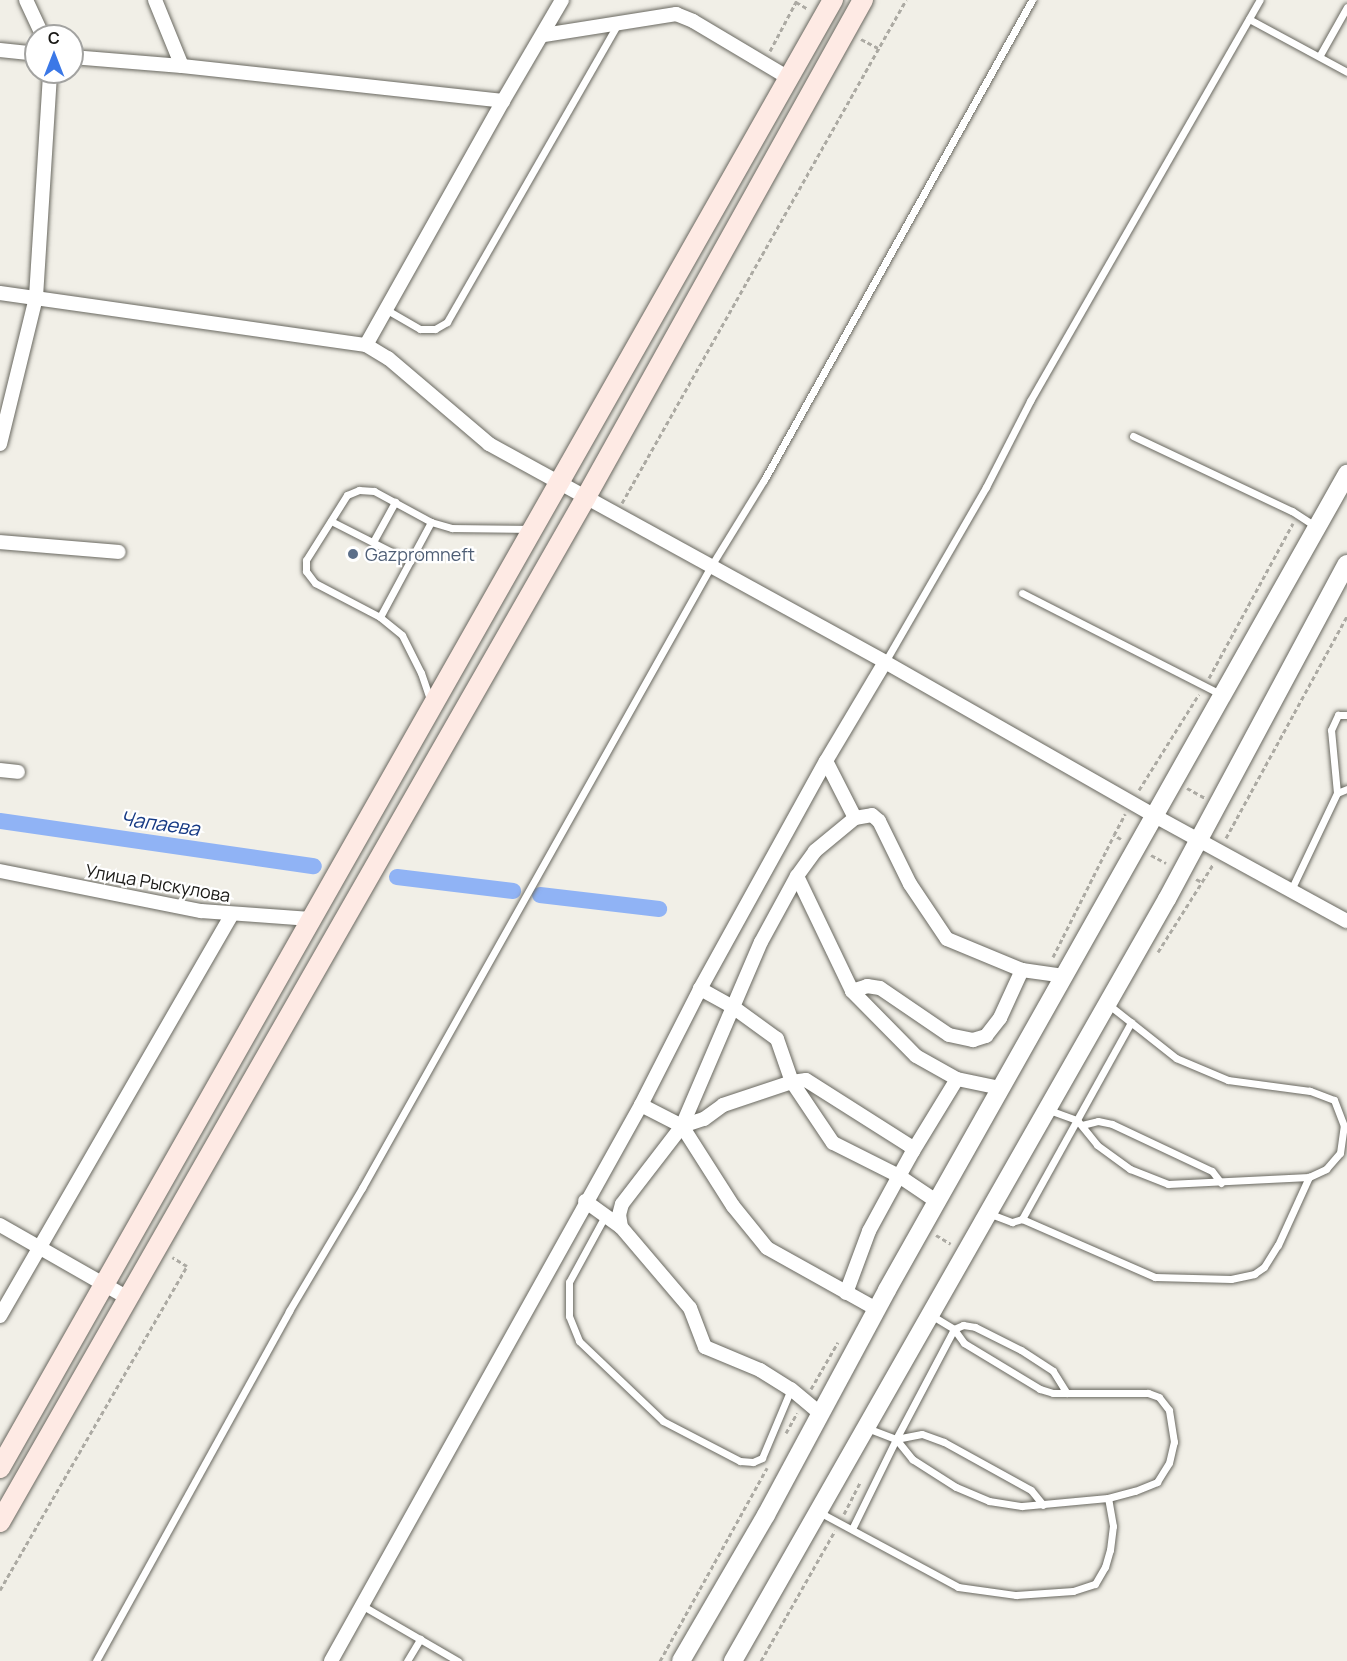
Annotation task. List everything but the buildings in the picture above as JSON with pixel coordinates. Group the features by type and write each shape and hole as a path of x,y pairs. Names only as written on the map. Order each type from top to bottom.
{"main road":[{"path":"0,1468 791,70 833,0"},
{"path":"0,1522 586,497 862,0"},
{"path":"791,70 820,75"}],"street":[{"path":"26,0 37,24"},
{"path":"155,0 182,66"},
{"path":"366,345 562,0"},
{"path":"544,35 676,14 693,21 763,63 791,70"},
{"path":"0,50 24,53"},
{"path":"84,58 182,66 503,101"},
{"path":"0,444 36,297 49,84"},
{"path":"0,293 366,345 388,358 489,444 885,662 1153,815 1347,921"},
{"path":"681,1661 766,1515 936,1201 1347,474"},
{"path":"0,542 119,552"},
{"path":"733,1661 988,1213 1045,1108 1107,1004 1347,564"},
{"path":"331,1661 641,1104 700,989 826,761 885,662"},
{"path":"826,761 855,818"},
{"path":"0,770 18,772"},
{"path":"621,1227 619,1215 622,1204 682,1126 760,942 797,876 815,851 855,818 872,814 879,821 910,884 947,939 1022,970 1064,976"},
{"name":"Улица Рыскулова","path":"0,871 113,895 232,914 311,919"},
{"path":"797,876 852,991 916,1056 957,1079 1000,1088"},
{"path":"0,1316 232,914"},
{"path":"852,991 867,986 880,988 949,1035 973,1040 986,1036 996,1024 1022,970"},
{"path":"700,989 733,1007 777,1039 792,1082 833,1143 899,1176 936,1201"},
{"path":"846,1293 869,1231 913,1151 957,1079"},
{"path":"682,1126 704,1119 723,1104 792,1082 806,1080 910,1146 913,1151"},
{"path":"641,1104 682,1126 733,1206 767,1248 876,1310"},
{"path":"585,1201 621,1227 690,1308 705,1347 760,1370 791,1389 820,1413"},
{"path":"0,1225 103,1286 128,1298"}],"lane":[{"path":"96,1661 289,1311 362,1188 711,567 764,480 1032,0"},
{"path":"885,662 980,496 1030,401 1260,0"},
{"path":"1320,56 1347,7"},
{"path":"1249,19 1347,72"},
{"path":"387,310 420,329 435,329 447,322 618,23"},
{"path":"1133,436 1298,515 1317,528"},
{"path":"432,704 422,673 402,635 380,617 315,583 306,571 306,560 347,495 359,490 374,491 431,522 452,528 532,529"},
{"path":"373,542 395,502"},
{"path":"331,521 410,561"},
{"path":"380,617 431,522"},
{"path":"1022,593 1205,684 1222,695"},
{"path":"1291,890 1337,793 1331,730 1338,715 1347,715"},
{"path":"1337,793 1347,789"},
{"path":"1079,1122 1097,1145 1130,1169 1168,1184 1309,1177 1326,1169 1340,1153 1344,1126 1334,1100 1310,1091 1228,1080 1176,1058 1107,1004"},
{"path":"1022,1219 1079,1122 1131,1022"},
{"path":"1045,1108 1079,1122 1098,1120 1112,1124 1212,1171 1221,1183"},
{"path":"988,1213 1012,1222 1022,1219 1155,1276 1231,1279 1254,1274 1264,1267 1278,1245 1309,1177"},
{"path":"605,1216 569,1282 569,1316 579,1341 663,1421 740,1461 753,1462 762,1458 791,1389"},
{"path":"896,1439 912,1459 956,1487 989,1501 1022,1506 1108,1498 1156,1482 1169,1463 1174,1442 1169,1410 1159,1397 1148,1393 1067,1393 1040,1389 964,1343 954,1329 930,1315"},
{"path":"852,1529 954,1329 963,1325 975,1327 1021,1350 1053,1371 1067,1393"},
{"path":"866,1428 896,1439 922,1434 944,1442 1031,1490 1043,1505"},
{"path":"818,1511 958,1587 1016,1595 1073,1591 1095,1584 1105,1567 1113,1526 1108,1498"},
{"path":"363,1606 458,1661"},
{"path":"407,1661 420,1639"}],"path":[{"path":"763,63 797,0"},
{"path":"616,514 906,0"},
{"path":"1298,515 1205,684 1152,767 1114,835 1202,882 1221,851 1238,814 1347,616"},
{"path":"1152,767 1238,814"},
{"path":"922,1227 965,1253"},
{"path":"0,1590 187,1266 156,1248"}],"waterway":[{"name":"Чапаева","path":"0,821 314,866"},
{"name":"Чапаева","path":"397,877 513,891"},
{"name":"Чапаева","path":"540,895 659,909"}],"place":[{"name":"Gazpromneft","path":"353,554"}]}
